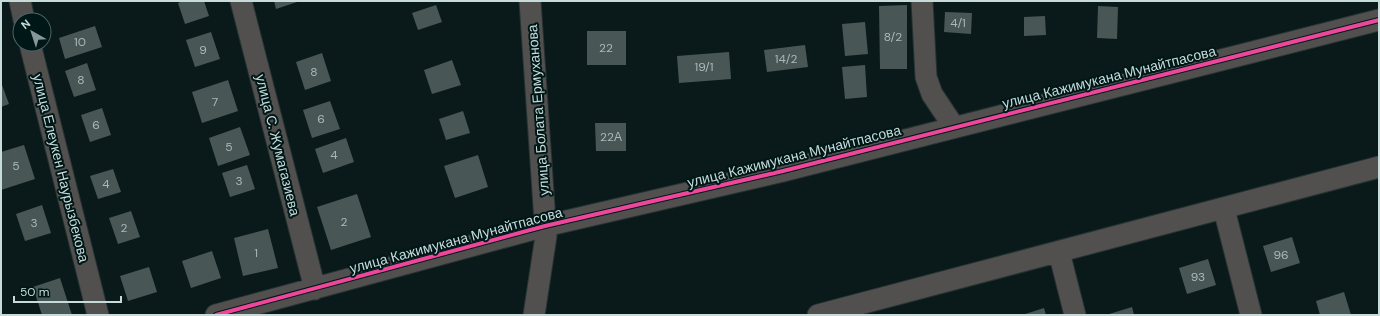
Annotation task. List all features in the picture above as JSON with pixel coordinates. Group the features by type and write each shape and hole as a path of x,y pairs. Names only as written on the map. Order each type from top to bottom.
{"street":[{"path":"20,1 22,12"},
{"name":"улица С. Жумагазиева","path":"241,1 315,289"},
{"name":"улица Болата Ермуханова","path":"530,1 546,236 534,315"},
{"path":"922,1 926,77 932,94 954,127"},
{"name":"улица Кажимукана Мунайтпасова","path":"216,315 545,226 783,171 1379,20"},
{"name":"улица Елеукен Наурызбекова","path":"32,52 98,315"},
{"path":"818,315 852,311 1059,252 1379,167"},
{"path":"1224,209 1251,315"},
{"path":"1059,252 1075,315"}],"building":[{"path":"183,1 204,1 209,16 185,24 178,3"},
{"path":"274,1 300,1 276,9"},
{"path":"436,5 442,22 418,30 412,13"},
{"path":"907,5 907,69 880,69 879,6"},
{"path":"1098,6 1118,7 1117,39 1097,38"},
{"path":"945,12 972,13 971,34 944,32"},
{"path":"1045,16 1046,35 1024,36 1024,17"},
{"path":"865,22 868,54 845,56 842,24"},
{"path":"95,26 102,47 65,59 59,38"},
{"path":"587,31 626,31 626,65 587,65"},
{"path":"211,32 220,59 195,67 186,40"},
{"path":"805,45 808,67 767,72 764,50"},
{"path":"729,52 731,79 679,83 677,56"},
{"path":"322,53 331,81 305,90 296,62"},
{"path":"452,60 461,85 432,94 424,70"},
{"path":"87,63 96,90 74,97 65,71"},
{"path":"865,65 867,97 845,99 842,67"},
{"path":"228,80 238,111 202,123 192,92"},
{"path":"2,85 9,104 1,107 1,86"},
{"path":"330,101 340,129 312,138 303,110"},
{"path":"102,108 111,135 90,142 81,115"},
{"path":"463,111 470,133 446,140 439,119"},
{"path":"595,123 626,123 626,151 596,151"},
{"path":"240,127 250,155 218,166 209,138"},
{"path":"346,138 354,162 323,173 315,149"},
{"path":"24,145 35,179 1,190 1,152"},
{"path":"478,155 488,187 455,198 444,166"},
{"path":"247,165 255,189 230,197 222,173"},
{"path":"113,169 121,192 98,199 90,176"},
{"path":"357,194 371,237 331,250 317,207"},
{"path":"42,205 51,233 25,241 16,214"},
{"path":"131,211 140,237 118,244 109,218"},
{"path":"268,229 278,268 243,276 234,238"},
{"path":"1292,237 1300,263 1271,272 1263,246"},
{"path":"212,251 221,278 191,288 182,261"},
{"path":"1208,259 1216,285 1187,294 1179,268"},
{"path":"149,267 157,292 128,301 120,276"},
{"path":"60,278 72,315 42,315 33,287"},
{"path":"1344,292 1351,315 1320,315 1316,301"},
{"path":"1132,307 1134,315 1106,315"},
{"path":"1044,308 1046,315 1022,315"}],"cycle path":[{"path":"216,315 545,226 783,171 1379,20"}]}
